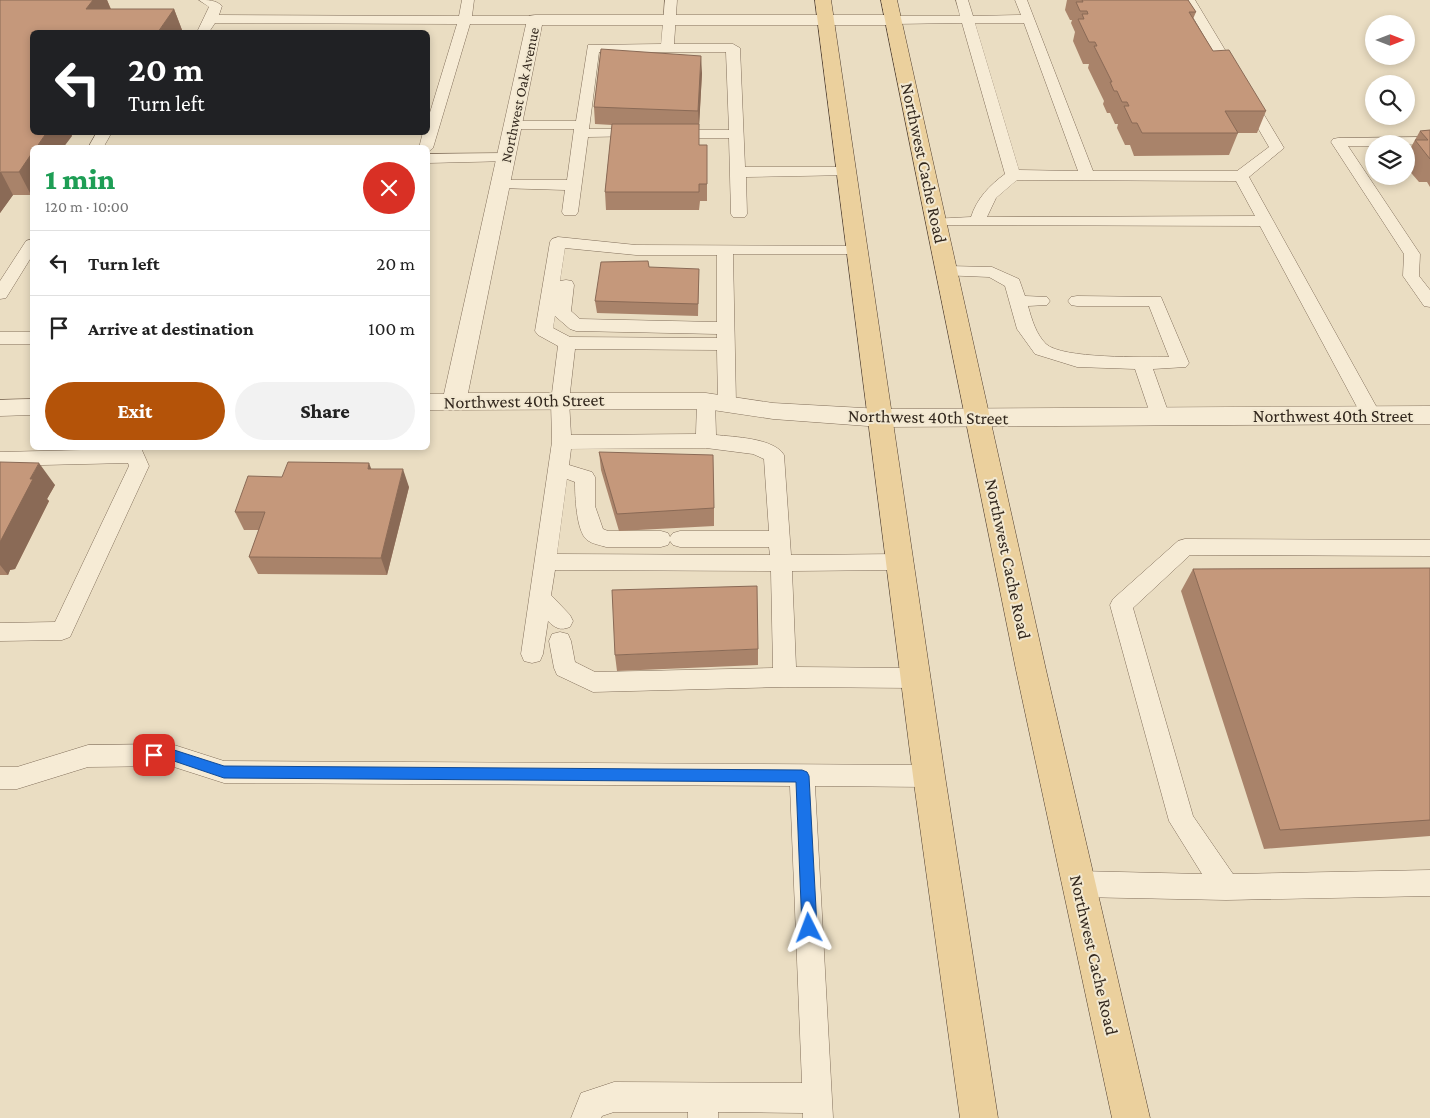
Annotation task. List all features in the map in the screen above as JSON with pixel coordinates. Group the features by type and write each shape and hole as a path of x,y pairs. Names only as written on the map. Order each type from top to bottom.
{"main road":[{"path":"824,10 856,250 882,418 929,776 979,1118"},
{"name":"Northwest Cache Road","path":"891,10 1078,884 1131,1118"}],"street":[{"name":"Northwest Oak Avenue","path":"454,402 536,20 668,20 824,10 891,10"},
{"name":"Northwest 40th Street","path":"430,402 716,402 773,411 882,418 978,419 1430,415"},
{"path":"0,408 30,407"}],"lane":[{"path":"204,0 216,6 204,30"},
{"path":"430,135 465,20 468,0"},
{"path":"667,48 671,0"},
{"path":"962,0 1012,175"},
{"path":"1021,0 1087,175"},
{"path":"978,222 980,210 992,191 1012,175 1241,176 1277,148 1189,0"},
{"path":"891,10 968,20 1029,19"},
{"path":"211,19 536,20"},
{"path":"570,212 593,48 733,48 739,214"},
{"path":"513,125 654,133 736,134"},
{"path":"1430,141 1338,142 1412,254 1430,262"},
{"path":"430,159 506,158"},
{"path":"738,172 846,172"},
{"path":"1241,176 1371,415"},
{"path":"501,185 573,185"},
{"path":"937,222 1265,221"},
{"path":"636,250 558,242 544,331 567,343 727,336"},
{"path":"0,294 30,247"},
{"path":"706,441 716,402 727,336 725,249"},
{"path":"727,336 576,325 562,313 570,258 636,250 856,250"},
{"path":"1412,254 1411,276 1430,302"},
{"path":"947,271 992,272 1013,284 1026,329 1041,350 1077,361 1142,364 1180,363 1155,301 1077,301"},
{"path":"1019,302 1041,302"},
{"path":"0,338 30,338"},
{"path":"532,654 562,442 560,401 567,343"},
{"path":"1142,364 1160,417"},
{"path":"562,442 706,441 756,447 774,455 785,677"},
{"path":"0,459 133,452 139,466 62,631 0,632"},
{"path":"558,470 584,477 585,506 594,534 606,539 779,539"},
{"path":"1226,887 1182,821 1120,605 1185,547 1430,548"},
{"path":"545,562 900,562"},
{"path":"540,598 561,631 565,668 593,682 785,677 916,678"},
{"path":"0,778 18,778 88,756 171,755 224,772 929,776"},
{"path":"586,1118 592,1104 614,1097 703,1108 818,1108 802,776"},
{"path":"1078,884 1226,887 1430,883"}],"building":[{"path":"0,0 93,0 86,9 174,9 159,30 30,30 30,135 45,135 38,145 30,145 30,156 19,172 0,173"},
{"path":"1082,0 1188,0 1196,12 1189,12 1213,51 1229,50 1266,111 1225,111 1238,133 1142,133 1137,123 1132,123 1124,106 1129,106 1127,102 1122,102 1117,91 1114,91 1110,82 1112,82 1094,46 1097,46 1095,42 1089,42 1078,19 1084,19 1082,14 1088,14 1087,11 1080,11 1076,2 1083,2"},
{"path":"601,49 701,56 698,111 594,107"},
{"path":"612,124 699,124 699,145 707,145 707,184 699,184 699,192 605,192"},
{"path":"1430,130 1430,159 1415,140 1428,140 1420,131"},
{"path":"648,261 649,267 699,269 698,304 595,301 601,262"},
{"path":"599,452 713,455 714,508 617,514"},
{"path":"0,462 39,463 30,479 33,479 0,542"},
{"path":"288,462 369,463 368,469 403,469 381,558 249,557 265,512 235,512 248,476 282,477"},
{"path":"1430,568 1430,820 1280,830 1193,569"},
{"path":"757,586 758,649 615,655 612,590"}],"route":[{"path":"154,755 171,755 224,772 802,776 809,928"}]}
